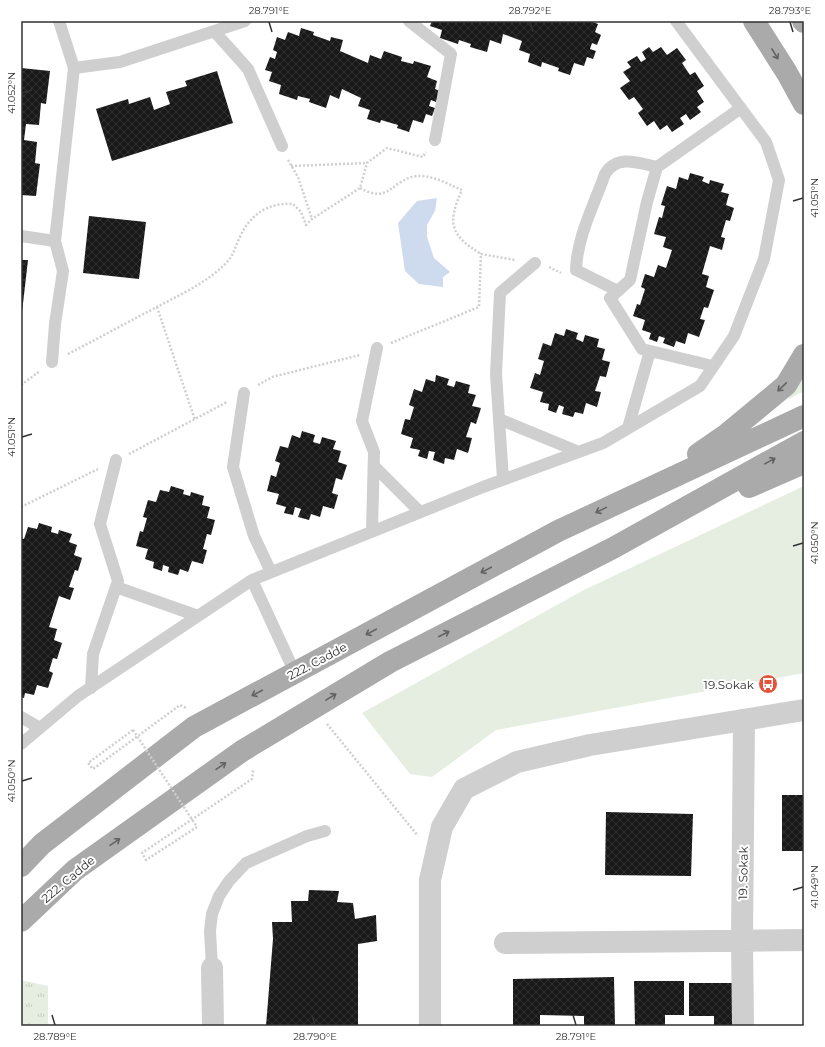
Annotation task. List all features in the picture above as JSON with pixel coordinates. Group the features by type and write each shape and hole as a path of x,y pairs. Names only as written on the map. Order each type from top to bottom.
{"main road":[{"path":"754,21 780,60 804,104"},
{"path":"636,493 727,434 786,385 804,355"},
{"path":"636,493 804,416"},
{"path":"613,548 804,442"},
{"path":"613,548 804,463"},
{"name":"222. Cadde","path":"21,866 42,844 194,727 558,531 636,493"},
{"name":"222. Cadde","path":"21,921 75,870 256,742 390,662 613,548"}],"street":[{"path":"430,1026 430,880 442,826 464,789 517,762 590,745 804,710"},
{"name":"19. Sokak","path":"743,1026 742,940 744,720"},
{"path":"505,943 804,940"},
{"path":"212,968 213,1026"}],"lane":[{"path":"52,362 55,324 63,271 55,241 74,68 59,21"},
{"path":"74,68 120,62 245,21"},
{"path":"409,21 451,54 435,140"},
{"path":"21,744 91,688 252,580 503,479 603,443 700,386 734,336 764,259 779,180 766,142 676,21"},
{"path":"214,31 248,69 282,146"},
{"path":"713,366 642,349 610,298 630,280 647,202 657,167 741,108"},
{"path":"618,291 576,270 576,254 581,238 609,167 617,162 627,161 657,167"},
{"path":"21,236 55,241"},
{"path":"503,479 496,374 500,293 535,263"},
{"path":"372,531 374,452 362,421 378,348"},
{"path":"628,428 650,351"},
{"path":"244,393 233,467 254,536 271,572"},
{"path":"499,419 578,452"},
{"path":"91,688 92,654 118,580 100,524 116,460"},
{"path":"374,466 420,512"},
{"path":"252,580 294,673"},
{"path":"116,587 198,616"},
{"path":"21,717 40,728"},
{"path":"212,968 210,932 212,914 219,896 229,881 246,863 307,836 324,831"}],"path":[{"path":"291,166 367,163 387,148 423,157 435,140"},
{"path":"282,146 298,178 312,219"},
{"path":"21,386 52,362 195,287 226,263 233,254 239,238 254,215 266,208 281,203 293,204 302,212 306,225 312,219 360,188 367,163"},
{"path":"360,188 378,195 417,176 438,180 462,190 454,210 452,220 453,228 463,242 481,254"},
{"path":"157,307 194,420"},
{"path":"21,507 194,420 272,377 356,357"},
{"path":"208,720 180,705 93,769 88,763 133,730 197,827 146,860 142,853 252,779 256,742"},
{"path":"314,708 435,856"}],"green space":[{"path":"804,377 804,391 787,400"},
{"path":"804,486 804,673 496,730 432,777 410,774 362,713 584,590"},
{"path":"21,980 48,986 48,1026 21,1026"}],"water":[{"path":"437,198 435,211 427,225 427,237 434,258 450,272 443,277 443,287 419,284 405,271 398,223 417,201"}],"building":[{"path":"432,21 590,21 598,24 595,32 601,35 597,45 592,43 590,49 596,51 593,59 587,57 584,66 574,63 570,75 558,71 559,68 542,62 541,67 528,62 530,54 519,50 522,41 503,34 501,44 490,40 487,52 470,47 471,44 459,40 458,44 440,38 442,30 430,26"},
{"path":"301,28 314,32 313,35 330,41 331,37 343,40 340,51 368,63 370,55 381,59 384,51 402,57 401,61 413,64 414,61 431,66 427,77 437,81 435,89 440,91 436,102 431,100 429,106 435,108 432,116 426,114 423,123 413,120 409,132 397,128 398,125 381,120 380,123 367,119 370,110 358,106 361,98 342,89 339,99 330,95 326,108 309,102 310,99 298,96 297,100 279,94 281,85 269,81 272,72 265,70 270,57 275,59 277,52 273,50 277,37 285,40 288,32 299,36"},
{"path":"649,47 653,52 661,47 667,55 677,48 686,60 682,63 690,75 695,72 704,86 697,91 704,102 697,107 701,112 690,120 686,114 680,118 684,124 672,132 667,125 660,130 654,121 647,126 638,113 643,109 634,97 629,100 620,88 630,81 623,72 631,67 627,62 637,56 641,62 646,59 642,52"},
{"path":"21,68 50,71 46,104 41,103 39,125 26,124 24,140 37,142 35,163 40,164 36,196 21,195"},
{"path":"217,71 233,123 112,161 96,109 128,99 129,104 150,97 154,110 170,104 166,92 187,86 185,81"},
{"path":"690,173 704,177 702,181 709,184 710,180 724,184 721,192 729,194 726,205 734,208 730,221 726,220 721,237 725,238 722,250 710,246 702,274 709,276 706,287 714,290 708,308 704,307 700,319 705,320 699,337 688,333 685,344 676,341 674,347 663,343 665,338 659,336 657,342 649,339 651,333 642,330 645,320 633,316 637,304 640,305 645,289 641,287 645,274 654,277 658,265 666,268 672,250 663,247 666,237 654,234 659,217 662,218 665,206 661,205 667,186 676,189 679,177 688,180"},
{"path":"89,216 146,222 139,279 83,273"},
{"path":"21,260 28,260 22,312 21,312"},
{"path":"566,329 578,333 576,339 583,342 585,335 599,339 597,347 605,349 602,360 610,362 606,377 600,376 595,391 601,392 597,407 586,403 583,414 575,412 573,417 562,414 564,407 559,405 556,413 548,410 549,404 540,402 543,392 530,388 535,373 540,375 544,361 538,359 543,343 551,346 555,333 564,336"},
{"path":"436,375 449,379 447,385 454,387 456,381 470,385 468,393 476,395 472,406 481,408 476,424 471,422 466,437 472,438 468,453 457,449 454,460 445,458 444,464 433,460 435,452 429,451 427,459 418,456 420,450 410,448 413,438 401,434 405,419 410,420 414,407 409,405 414,389 422,392 426,379 435,382"},
{"path":"302,431 315,435 313,442 320,444 322,437 336,441 333,449 341,451 338,462 347,465 342,480 336,478 332,493 338,495 334,509 323,506 320,517 311,514 309,520 298,517 301,509 295,507 293,515 284,513 286,507 276,504 279,494 267,491 271,475 276,477 280,463 275,461 280,446 288,448 292,435 300,438"},
{"path":"171,486 184,490 183,494 190,496 191,492 204,496 202,505 210,507 207,518 215,520 211,535 207,534 203,549 207,550 203,564 192,561 188,572 180,569 178,575 168,572 169,567 163,565 162,571 153,568 154,562 145,559 148,549 136,546 140,531 143,532 147,518 143,517 148,500 156,502 160,490 169,492"},
{"path":"39,523 52,527 51,532 58,534 59,530 72,534 69,542 77,545 74,555 82,558 78,571 75,570 69,587 74,588 70,600 59,596 49,627 57,629 54,640 62,643 57,659 53,658 49,671 53,673 48,688 37,685 34,695 25,693 24,698 21,697 21,538 24,539 28,527 37,529"},
{"path":"782,795 804,795 804,851 782,851"},
{"path":"606,812 693,814 691,876 605,875"},
{"path":"309,890 339,891 337,902 353,903 355,919 376,915 377,941 358,944 358,1026 266,1026 273,939 272,922 292,922 291,901 308,901"},
{"path":"614,977 615,1026 584,1026 584,1016 540,1015 540,1026 513,1026 513,979"},
{"path":"634,981 684,981 684,1015 665,1015 665,1026 635,1026"},
{"path":"689,983 737,983 737,1026 714,1026 714,1016 689,1016"}],"place":[{"name":"19.Sokak","path":"768,684"}]}
